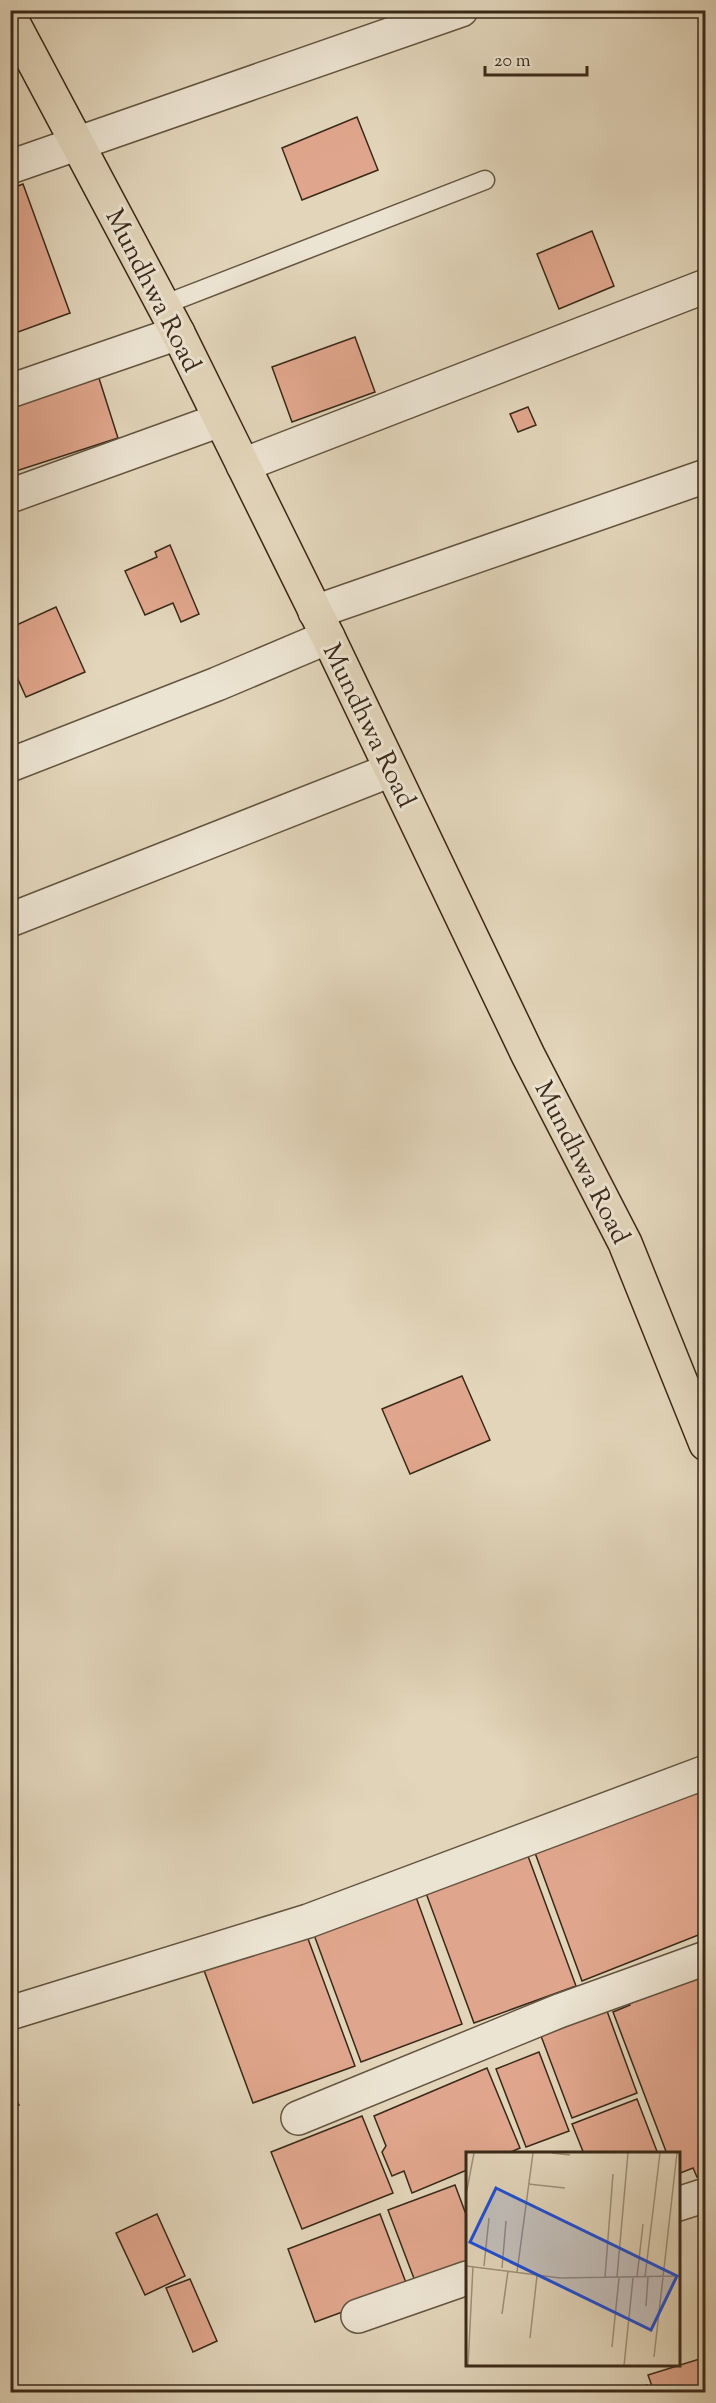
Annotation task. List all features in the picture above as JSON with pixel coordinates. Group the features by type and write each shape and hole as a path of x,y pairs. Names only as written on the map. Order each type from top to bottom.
{"main road":[{"name":"Mundhwa Road","path":"10,17 170,319 322,625 528,1055 625,1243 705,1444"}],"street":[{"path":"10,167 461,10"},
{"path":"243,465 705,286"},
{"path":"10,391 170,319"},
{"path":"10,496 220,420"},
{"path":"10,765 217,684 322,625 705,476"},
{"path":"10,920 392,770"},
{"path":"10,2013 308,1921 705,1772"},
{"path":"298,2118 560,2011 705,1958"},
{"path":"680,2203 705,2195"},
{"path":"358,2316 466,2278"}],"lane":[{"path":"170,319 485,180"}],"building":[{"path":"357,117 378,170 302,200 282,148"},
{"path":"23,184 70,313 10,335 10,189"},
{"path":"592,231 614,286 559,309 537,254"},
{"path":"355,337 375,392 292,422 272,367"},
{"path":"97,372 118,438 10,473 10,400"},
{"path":"528,407 536,425 518,432 510,414"},
{"path":"170,545 199,614 181,622 173,603 145,615 125,571 157,557 155,552"},
{"path":"56,607 85,672 26,697 10,662 10,628"},
{"path":"462,1376 490,1440 410,1474 382,1409"},
{"path":"695,1781 706,1805 706,1932 582,1981 531,1842"},
{"path":"525,1848 576,1986 474,2023 423,1885"},
{"path":"412,1886 462,2024 361,2062 310,1924"},
{"path":"304,1928 355,2066 253,2103 202,1965"},
{"path":"706,1966 706,2173 697,2177 693,2168 680,2173 680,2152 666,2152 613,2012 630,2005 627,1996"},
{"path":"607,2011 637,2093 572,2118 541,2036"},
{"path":"539,2052 569,2131 526,2147 496,2069"},
{"path":"487,2068 520,2148 511,2152 466,2152 466,2170 412,2193 404,2171 392,2176 382,2152 386,2146 374,2116"},
{"path":"10,2085 19,2105 10,2109"},
{"path":"637,2099 657,2152 583,2152 572,2124"},
{"path":"362,2116 393,2193 302,2229 271,2152"},
{"path":"455,2185 466,2214 466,2270 418,2289 388,2210"},
{"path":"157,2214 185,2276 145,2295 116,2233"},
{"path":"380,2214 408,2288 315,2322 288,2249"},
{"path":"190,2279 217,2341 193,2352 166,2288"},
{"path":"706,2357 706,2392 654,2392 648,2375 680,2367 680,2365"},
{"path":"647,2385 650,2392 626,2392"}]}
